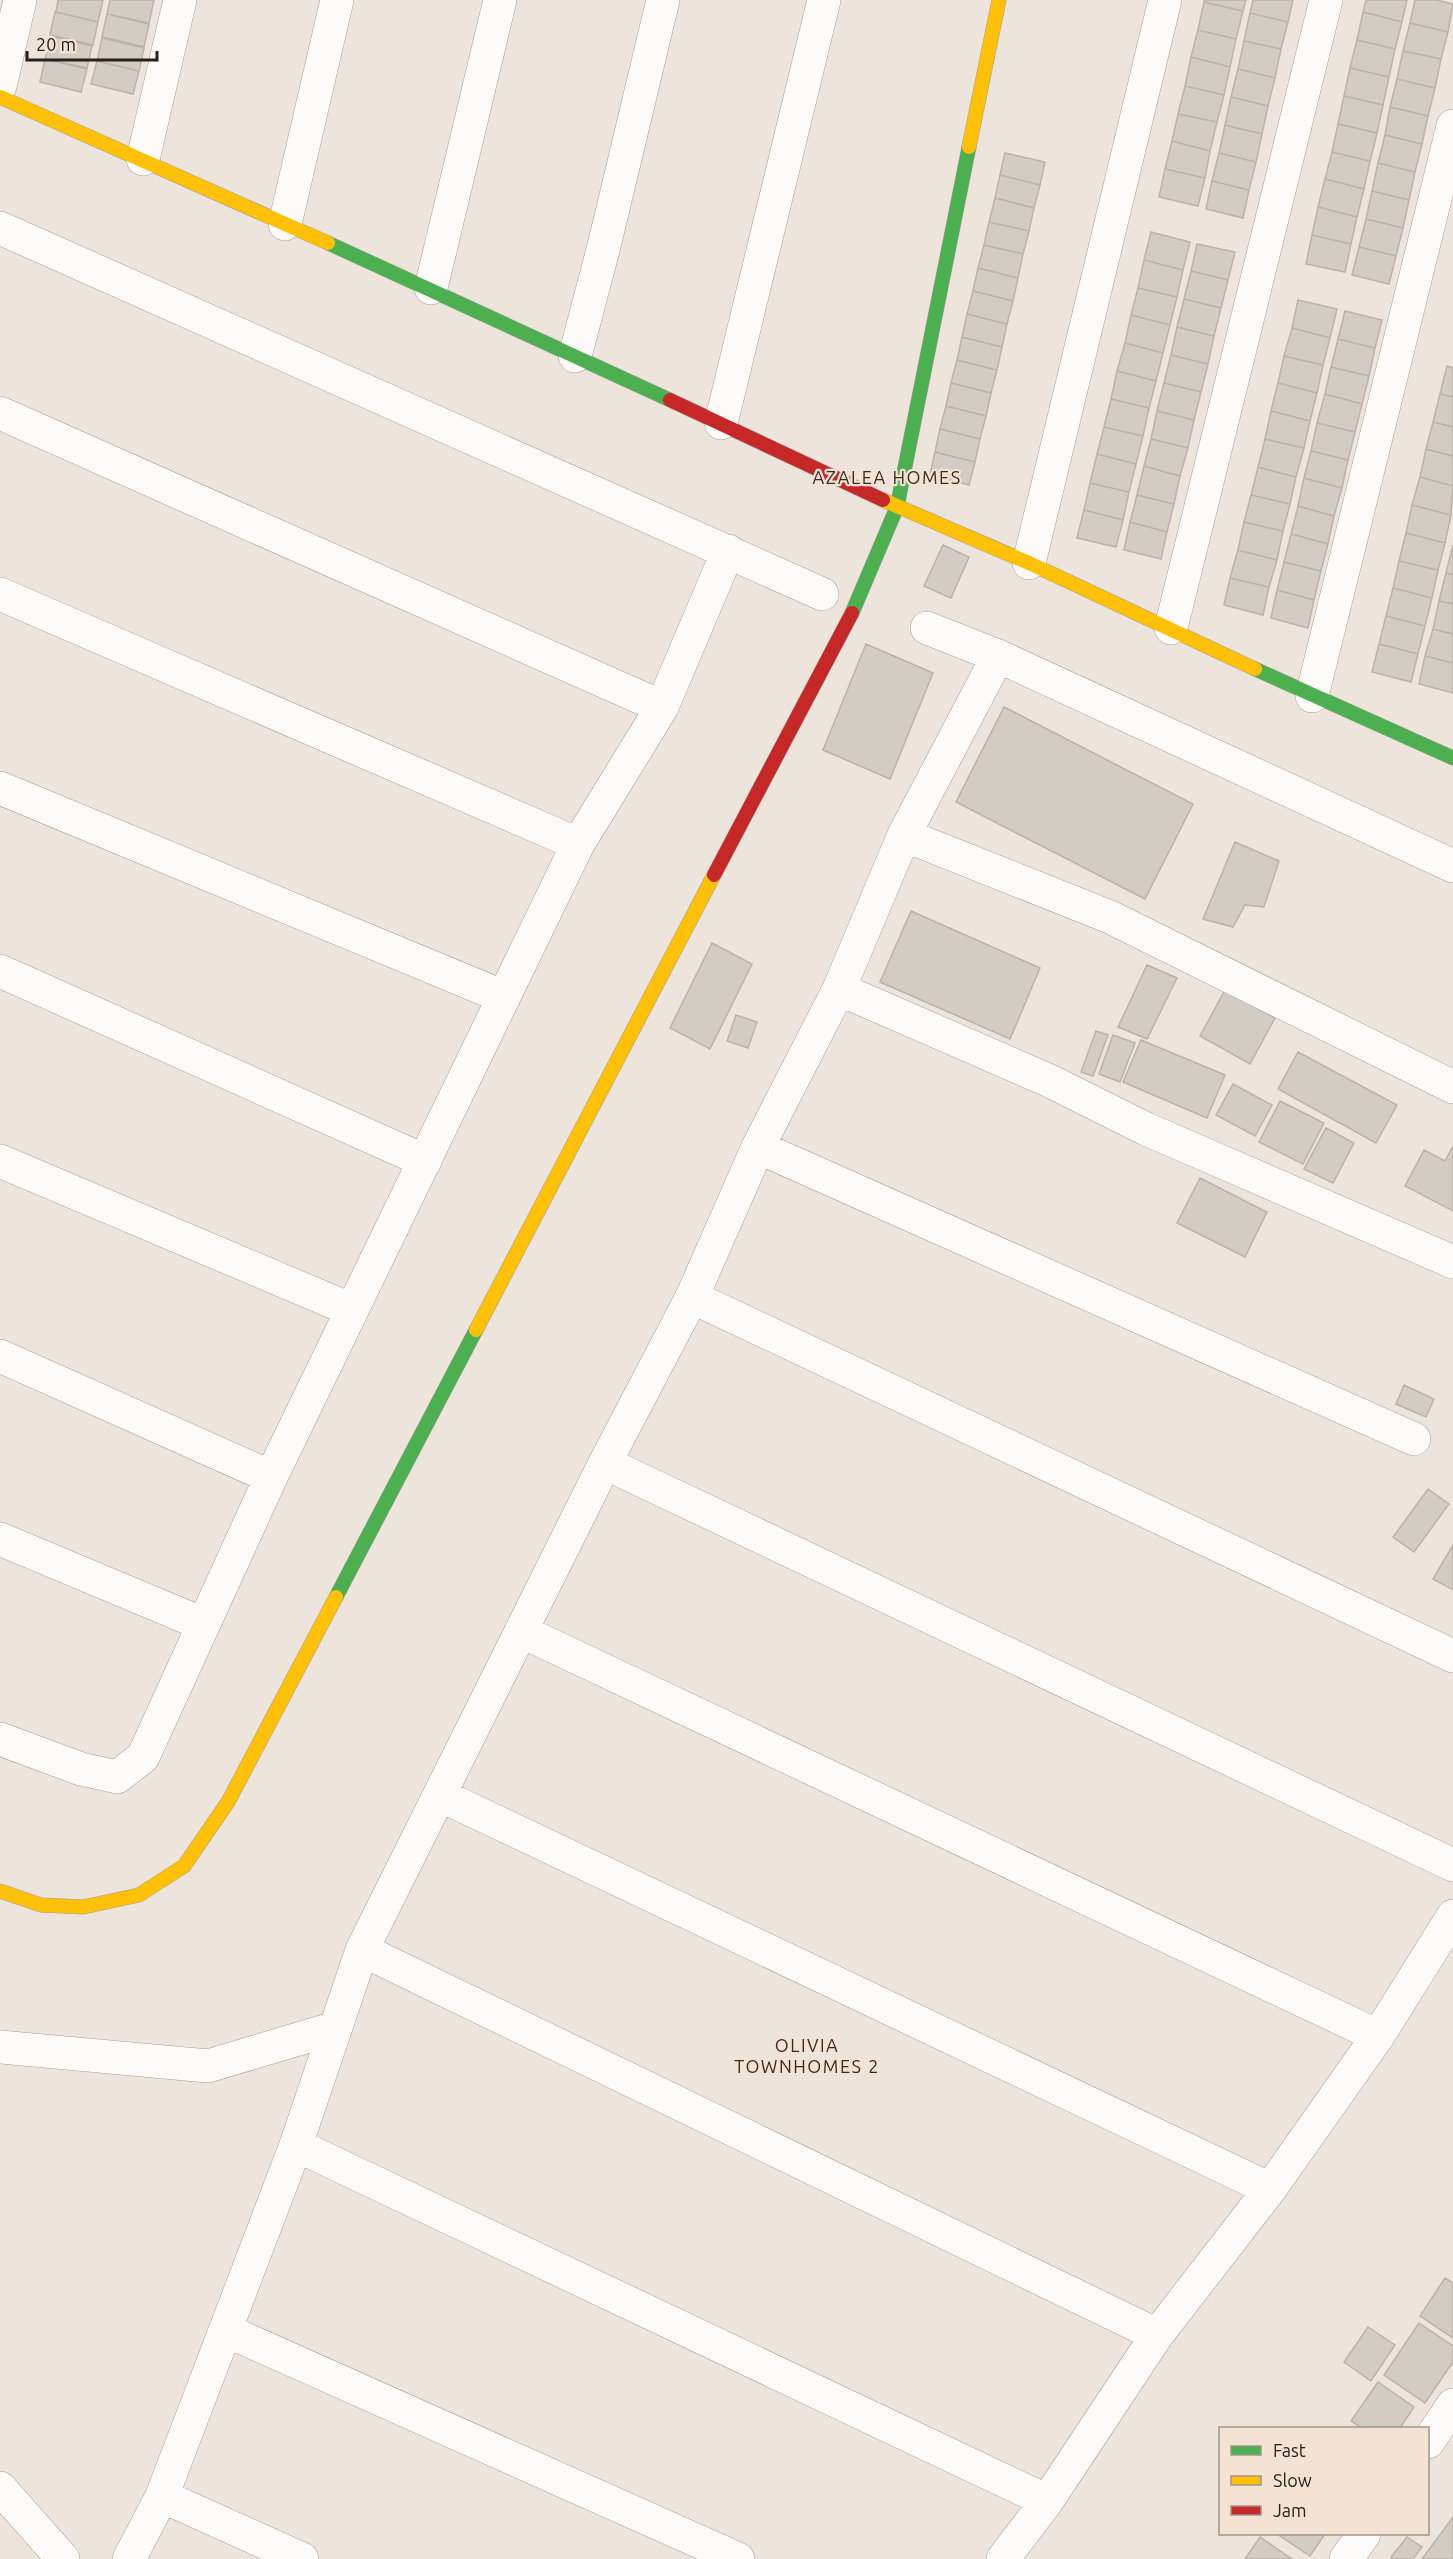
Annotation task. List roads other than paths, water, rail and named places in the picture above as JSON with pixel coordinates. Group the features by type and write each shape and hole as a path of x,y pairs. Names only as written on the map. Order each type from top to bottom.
{"street":[{"path":"0,86 20,0"},
{"path":"143,159 180,0"},
{"path":"285,224 337,0"},
{"path":"431,288 500,0"},
{"path":"575,356 597,277 663,0"},
{"path":"721,423 824,0"},
{"path":"0,1891 41,1905 83,1907 140,1896 184,1866 228,1802 855,607 897,507 999,0"},
{"path":"1029,563 1165,0"},
{"path":"1171,628 1326,0"},
{"path":"0,97 431,288 897,507 1029,563 1312,696 1453,758"},
{"path":"1312,696 1453,126"},
{"path":"0,228 822,594"},
{"path":"0,414 662,707"},
{"path":"0,1739 81,1769 117,1777 143,1758 271,1477 578,844 662,707 728,551"},
{"path":"0,594 578,844"},
{"path":"927,628 998,656 1453,866"},
{"path":"129,2559 162,2496 296,2145 362,1950 605,1463 692,1297 758,1147 839,989 904,835 998,656"},
{"path":"0,788 504,997"},
{"path":"904,835 1110,917 1453,1087"},
{"path":"0,971 425,1161"},
{"path":"839,989 1050,1081 1146,1129 1453,1262"},
{"path":"758,1147 1414,1439"},
{"path":"0,1161 352,1310"},
{"path":"692,1297 1453,1656"},
{"path":"0,1356 271,1477"},
{"path":"605,1463 1453,1865"},
{"path":"0,1539 203,1624"},
{"path":"521,1631 1378,2036"},
{"path":"440,1795 1270,2189"},
{"path":"1003,2559 1047,2501 1157,2335 1270,2189 1378,2036 1453,1916"},
{"path":"362,1950 1157,2335"},
{"path":"0,2047 208,2066 336,2028"},
{"path":"296,2145 1047,2501"},
{"path":"225,2330 738,2559"},
{"path":"1429,2441 1453,2405"},
{"path":"0,2488 63,2559"},
{"path":"162,2496 302,2559"},
{"path":"1346,2559 1363,2535"}],"district":[{"name":"AZALEA HOMES","path":"887,477"},
{"name":"OLIVIA TOWNHOMES 2","path":"807,2055"}]}
